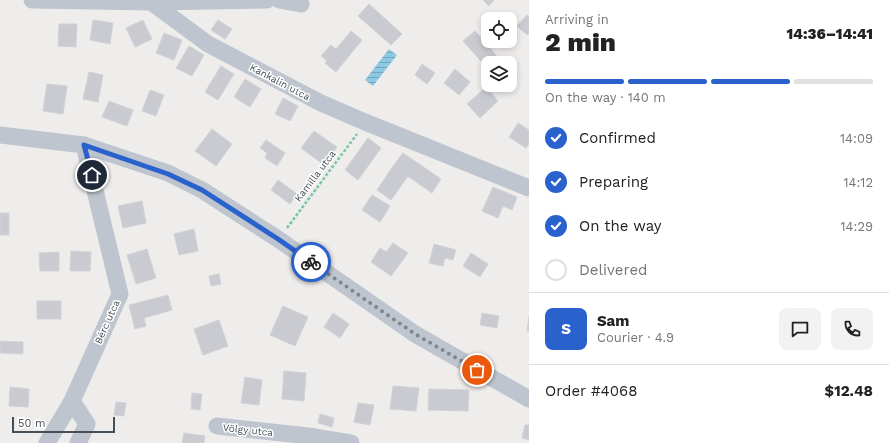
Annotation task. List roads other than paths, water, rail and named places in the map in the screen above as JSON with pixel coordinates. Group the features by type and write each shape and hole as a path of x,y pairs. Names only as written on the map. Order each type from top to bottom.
{"street":[{"path":"32,0 152,2 267,0"},
{"path":"279,0 301,4"},
{"name":"Kankalin utca","path":"152,2 208,44 321,104 529,188"},
{"path":"0,135 84,145 168,174 202,190 278,239 415,334 529,399"},
{"name":"Bérc utca","path":"47,443 72,401 120,294 84,145"},
{"path":"72,401 87,424 78,443"},
{"name":"Völgy utca","path":"217,426 308,436 351,443"}],"water":[{"path":"389,49 397,55 373,86 365,80"}]}
